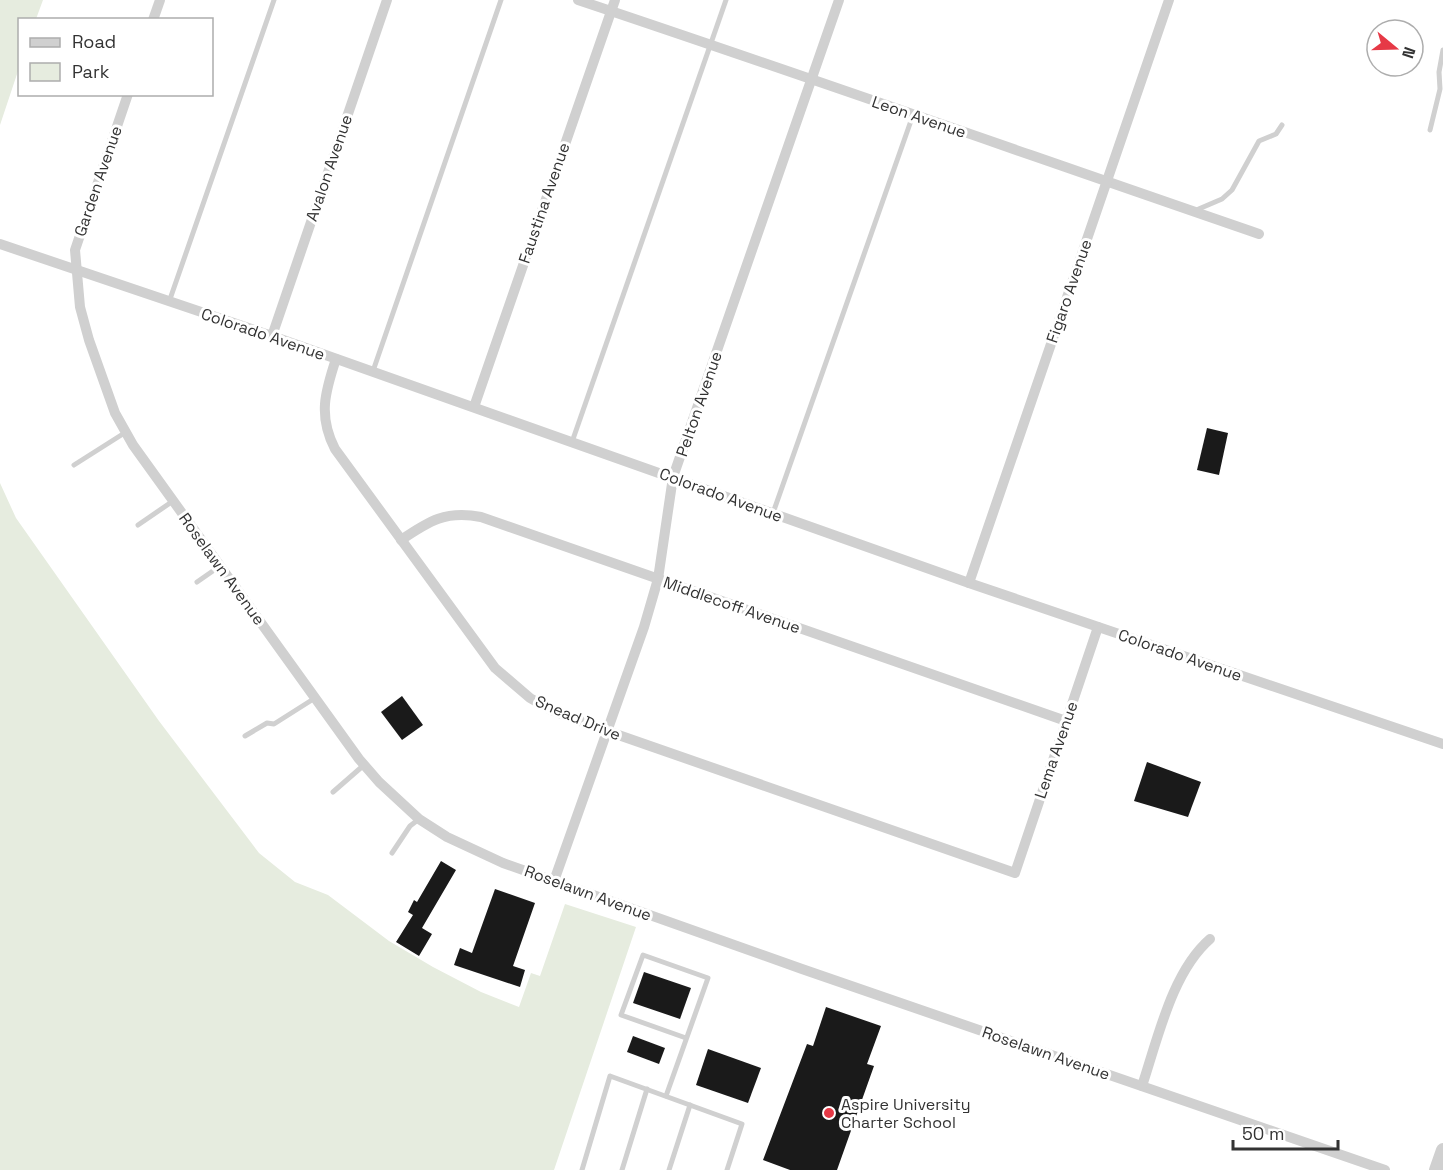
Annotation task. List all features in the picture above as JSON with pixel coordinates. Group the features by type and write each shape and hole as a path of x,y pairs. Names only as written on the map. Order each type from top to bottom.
{"street":[{"path":"154,18 160,0"},
{"name":"Avalon Avenue","path":"272,336 387,0"},
{"name":"Leon Avenue","path":"578,0 812,78 1259,234"},
{"name":"Faustina Avenue","path":"474,407 615,0"},
{"name":"Pelton Avenue","path":"554,881 644,627 658,579 674,477 839,0"},
{"name":"Figaro Avenue","path":"969,583 1169,0"},
{"name":"Garden Avenue","path":"76,268 75,250 127,96"},
{"name":"Colorado Avenue","path":"0,243 373,371 969,583 1443,744"},
{"name":"Roselawn Avenue","path":"76,268 80,307 88,340 115,413 126,432 173,501 364,765 379,783 419,819 472,850 554,881 1385,1170"},
{"name":"Snead Drive","path":"336,359 324,408 328,435 336,449 482,652 511,683 530,698 551,710 607,731 1015,873"},
{"name":"Middlecoff Avenue","path":"401,540 433,520 454,514 481,517 1066,721"},
{"name":"Lema Avenue","path":"1015,873 1098,627"},
{"path":"1142,1086 1178,982 1188,963 1210,939"},
{"path":"1436,1170 1443,1150"}],"lane":[{"path":"169,302 274,0"},
{"path":"373,371 501,0"},
{"path":"572,442 726,0"},
{"path":"1430,129 1440,89 1439,72 1443,50"},
{"path":"772,514 913,115"},
{"path":"1193,211 1222,199 1232,190 1259,141 1276,134 1282,125"},
{"path":"74,465 126,432"},
{"path":"138,525 173,501"},
{"path":"197,582 220,566"},
{"path":"245,736 267,723 274,724 315,698"},
{"path":"333,792 364,765"},
{"path":"392,853 410,826 419,819"},
{"path":"666,1096 708,978 643,955 621,1015 686,1038"},
{"path":"582,1170 610,1076 742,1124 727,1170"},
{"path":"621,1170 647,1089"},
{"path":"669,1170 690,1106"}],"green space":[{"path":"0,0 43,0 36,18 18,18 18,71 0,125"},
{"path":"0,483 16,518 159,721 259,853 295,882 328,895 389,941 433,967 481,992 519,1007 531,973 540,976 565,904 636,927 554,1170 0,1170"}],"building":[{"path":"1207,428 1228,433 1219,475 1197,470"},
{"path":"402,696 423,725 402,740 381,712"},
{"path":"1147,762 1201,782 1188,817 1134,801"},
{"path":"441,861 456,870 422,928 432,934 419,956 396,942 413,915 408,912 414,900 417,902"},
{"path":"495,889 535,903 513,966 525,970 520,987 454,965 460,948 472,953"},
{"path":"644,972 691,988 680,1019 633,1003"},
{"name":"Aspire University Charter School","path":"826,1007 881,1026 867,1064 874,1066 837,1170 790,1170 763,1160 807,1044 813,1046"},
{"path":"633,1036 665,1048 659,1064 627,1052"},
{"path":"708,1049 761,1068 748,1103 696,1085"}],"place":[{"name":"Aspire University Charter School","path":"829,1113"}]}
